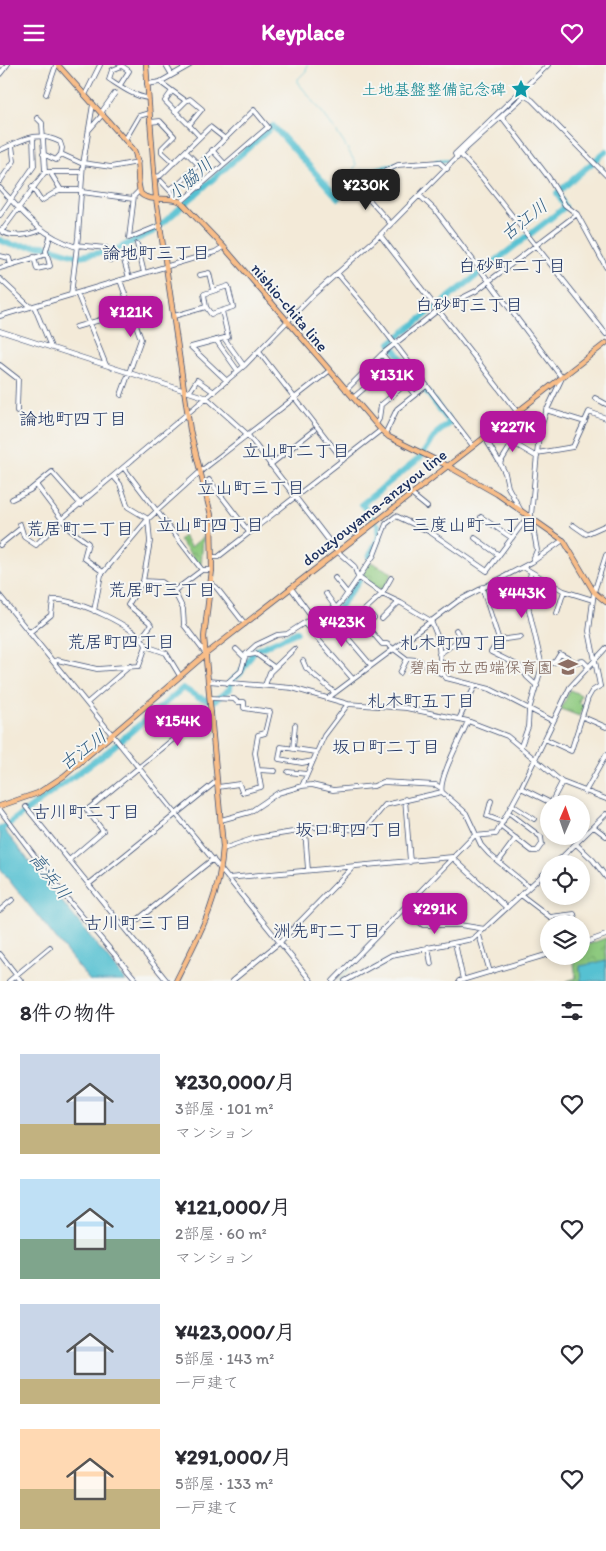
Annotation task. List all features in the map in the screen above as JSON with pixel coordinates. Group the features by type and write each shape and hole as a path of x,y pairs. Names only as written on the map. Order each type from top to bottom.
{"main road":[{"path":"57,65 134,150 138,162 139,191"},
{"path":"146,65 156,198 188,415 211,515 213,557 206,620 206,655 223,849 222,869 212,909 176,981"},
{"name":"nishio-chita line","path":"139,191 144,196 173,199 181,203 223,247 383,432 411,449 446,465 530,515 569,547 594,591 606,602"},
{"name":"douzyouyama-anzyou line","path":"0,806 38,793 64,776 111,734 244,624 446,465 518,413 606,343"}],"street":[{"path":"0,74 7,65"},
{"path":"46,94 57,65"},
{"path":"85,95 100,65"},
{"path":"166,65 172,75"},
{"path":"147,84 160,82 190,65"},
{"path":"0,545 21,526 24,537 36,545 63,519 244,366 337,273 380,235 460,155 502,117 548,65"},
{"path":"120,85 129,71 122,66 112,70 109,79 120,85 143,97 148,98"},
{"path":"160,82 186,101"},
{"path":"172,91 164,99 200,137"},
{"path":"87,131 102,114 115,93"},
{"path":"457,159 455,154 522,95"},
{"path":"522,95 532,100 606,175"},
{"path":"175,112 190,99 202,109 189,125"},
{"path":"70,295 82,191 83,163 93,104"},
{"path":"169,189 188,174 252,110 268,127 181,203"},
{"path":"125,140 139,116 149,113"},
{"path":"502,117 558,190 565,205 577,214 606,267"},
{"path":"37,118 42,123 43,154 48,171 61,190"},
{"path":"150,122 160,121 174,136 162,148 162,152 174,163"},
{"path":"155,177 160,176 212,127 224,138"},
{"path":"0,149 43,135 60,142 61,154 56,160 43,154"},
{"path":"0,215 34,166 33,137"},
{"path":"0,181 14,161 12,145"},
{"path":"212,150 225,164"},
{"path":"186,152 198,164"},
{"path":"61,154 83,163 111,167 138,162"},
{"path":"460,155 483,179 606,334"},
{"path":"391,224 356,185 398,165 439,162 447,169"},
{"path":"41,230 19,235 4,233 0,230 32,187 48,171 82,172"},
{"path":"188,174 200,187"},
{"path":"161,181 173,194 173,199"},
{"path":"32,187 41,201 61,190 82,191 133,199"},
{"path":"0,189 17,208 50,237 76,246 106,248 110,260 139,253"},
{"path":"139,191 133,199 129,238 161,225"},
{"path":"420,196 436,211 475,266 562,378 546,410 538,441 530,515 537,549 532,562"},
{"path":"346,390 393,344 437,308 476,291 577,214"},
{"path":"380,235 518,413"},
{"path":"34,257 39,270 50,266 47,253 50,237"},
{"path":"137,244 144,273"},
{"path":"0,316 216,252 223,247"},
{"path":"0,268 47,253"},
{"path":"0,256 9,258 11,265"},
{"path":"123,257 129,278"},
{"path":"200,275 208,273 214,290"},
{"path":"337,273 473,446"},
{"path":"0,279 32,306 50,347"},
{"path":"120,280 141,339 121,395"},
{"path":"228,286 234,306 209,314 206,307 204,294 228,286"},
{"path":"77,293 106,365"},
{"path":"174,316 206,307"},
{"path":"76,327 131,311"},
{"path":"222,311 229,334 224,338 191,347 226,381"},
{"path":"0,331 207,398 247,434 337,551 354,566 358,577 382,595 399,602 431,621 438,638 442,675"},
{"path":"224,338 244,366"},
{"path":"216,340 238,371"},
{"path":"259,352 343,460"},
{"path":"382,354 414,394"},
{"path":"0,365 18,379 17,411"},
{"path":"353,398 392,365"},
{"path":"94,611 97,604 99,579 103,572 148,519 201,471 329,371"},
{"path":"190,391 197,380 214,392"},
{"path":"376,424 380,419 381,405 406,384"},
{"path":"213,557 218,557 294,497 383,432 397,409 425,387"},
{"path":"595,399 606,404"},
{"path":"546,410 585,422"},
{"path":"498,433 537,455 573,447 589,413 606,419"},
{"path":"270,465 314,430"},
{"path":"527,431 538,441"},
{"path":"500,463 513,442"},
{"path":"488,443 506,473 508,487 520,509"},
{"path":"124,468 202,570"},
{"path":"12,499 37,486 52,472 80,505"},
{"path":"114,477 120,484 128,507 148,519"},
{"path":"209,480 249,532"},
{"path":"37,486 70,530 88,543 84,558 103,572"},
{"path":"411,494 427,507"},
{"path":"227,683 241,671 246,654 256,645 277,635 287,634 313,618 336,608 348,594 374,555 386,524 396,516 430,532 486,571 530,515"},
{"path":"481,517 512,538"},
{"path":"142,637 151,625 128,605 143,581 150,542 148,519"},
{"path":"573,525 586,534 606,525"},
{"path":"475,538 499,555"},
{"path":"328,698 352,678 431,621 482,587 532,562 562,540"},
{"path":"606,555 594,591 589,631 600,686 606,689"},
{"path":"523,567 564,591 593,600"},
{"path":"174,591 202,570 212,570"},
{"path":"521,747 528,727 529,710 542,667 529,610 527,590 531,572"},
{"path":"335,578 348,594"},
{"path":"391,578 382,595 358,616 382,643 387,644 407,659 418,660 446,678 490,689 553,721"},
{"path":"143,581 166,583 174,591 183,609 184,625 206,655"},
{"path":"211,585 216,587 244,624"},
{"path":"482,587 499,640"},
{"path":"290,588 313,618"},
{"path":"557,613 564,591"},
{"path":"326,594 336,608"},
{"path":"0,596 311,981"},
{"path":"30,632 51,615 53,600 58,599 94,611 121,623 142,637 146,646 139,666 97,669 64,660 54,662"},
{"path":"382,619 399,602"},
{"path":"366,609 374,619"},
{"path":"326,613 328,618 371,665"},
{"path":"304,623 352,678"},
{"path":"439,654 462,639 456,629"},
{"path":"521,637 499,640 491,652 522,667 527,677 537,686"},
{"path":"146,646 166,653 180,676"},
{"path":"333,981 474,836 495,835 508,813 534,758 546,739 570,687 606,648"},
{"path":"236,649 243,656 246,654 256,654 274,667"},
{"path":"265,685 274,667 294,649"},
{"path":"542,667 555,662 560,654 574,663 583,661 588,666"},
{"path":"400,673 407,659"},
{"path":"303,661 306,668 335,693"},
{"path":"440,661 452,668"},
{"path":"86,703 130,666"},
{"path":"208,681 292,688 348,704 406,708 468,721 500,732 562,781 606,799"},
{"path":"459,719 475,686"},
{"path":"546,739 571,751 592,691 600,686"},
{"path":"210,698 223,698 244,702 244,708 270,712 264,733 258,735 255,753 261,787 242,792 239,784 218,787"},
{"path":"302,786 329,727 348,704"},
{"path":"70,859 103,831 88,811 204,714 211,713"},
{"path":"583,717 606,727"},
{"path":"442,790 445,770 452,760 468,721"},
{"path":"293,749 295,725"},
{"path":"312,761 302,763 279,759 281,747 316,752"},
{"path":"585,792 606,755"},
{"path":"258,770 275,771"},
{"path":"288,772 307,774"},
{"path":"89,883 217,781"},
{"path":"521,787 551,803 562,781"},
{"path":"221,820 250,812 278,793 302,786 333,790 374,786 383,782 436,785 466,813 478,835 481,845 529,887"},
{"path":"223,849 255,838 305,830 311,827 361,830 366,828 381,807 442,790"},
{"path":"405,799 410,862"},
{"path":"492,801 487,815 501,824 532,851 537,851 542,844 542,837 508,813"},
{"path":"512,805 534,819"},
{"path":"26,807 167,981"},
{"path":"1,811 64,895 137,981"},
{"path":"590,831 606,814"},
{"path":"594,827 606,836"},
{"path":"305,830 308,870"},
{"path":"499,861 516,838"},
{"path":"564,855 575,845"},
{"path":"577,845 593,860 606,877"},
{"path":"228,877 452,857 508,908"},
{"path":"126,929 213,859"},
{"path":"232,981 280,943 353,867"},
{"path":"345,981 392,955 473,939 540,877"},
{"path":"521,895 547,915"},
{"path":"0,910 12,900"},
{"path":"403,909 423,925 460,925 485,929"},
{"path":"479,935 490,972"},
{"path":"590,941 606,935"},
{"path":"455,943 461,980 540,957"},
{"path":"9,981 50,947"},
{"path":"428,947 431,964"},
{"path":"0,954 21,981"}],"green space":[{"path":"183,536 191,547 203,537 201,567 179,540"},
{"path":"371,562 392,573 382,592 361,576"},
{"path":"570,690 581,695 579,703 584,705 579,716 561,709"},
{"path":"606,938 606,981 567,981 576,978 574,965 590,965 590,944"}],"water":[{"path":"0,825 126,981 90,981 0,869"},
{"path":"606,961 606,981 581,981 580,966"}],"waterway":[{"path":"307,65 306,71 298,79 298,83 329,122 350,153 356,164 352,174"},
{"name":"小脇川","path":"0,240 11,245 46,246 78,256 113,251 154,231 273,126 338,198 352,174"},
{"name":"古江川","path":"374,520 362,504 420,458 437,433 450,423 390,343 565,207 557,193 606,151"},
{"path":"436,161 446,160"},
{"path":"352,174 396,164"},
{"name":"古江川","path":"369,557 379,537 378,525"},
{"name":"古江川","path":"315,621 338,609 359,581"},
{"name":"古江川","path":"214,701 230,689 231,681 240,674 254,651 297,632"},
{"path":"603,648 606,645"},
{"name":"古江川","path":"0,830 107,752 183,688 198,697 208,700"},
{"path":"338,981 386,930"}],"place":[{"name":"土地基盤整備記念碑","path":"521,89"},
{"name":"碧南市立西端保育園","path":"568,667"}],"district":[{"name":"論地町三丁目","path":"156,253"},
{"name":"白砂町二丁目","path":"512,266"},
{"name":"白砂町三丁目","path":"469,305"},
{"name":"論地町四丁目","path":"73,419"},
{"name":"立山町二丁目","path":"296,451"},
{"name":"立山町三丁目","path":"251,488"},
{"name":"立山町四丁目","path":"210,525"},
{"name":"三度山町一丁目","path":"475,525"},
{"name":"荒居町二丁目","path":"80,529"},
{"name":"荒居町三丁目","path":"162,590"},
{"name":"荒居町四丁目","path":"121,642"},
{"name":"札木町四丁目","path":"454,643"},
{"name":"札木町五丁目","path":"421,701"},
{"name":"坂口町二丁目","path":"386,747"},
{"name":"古川町二丁目","path":"86,812"},
{"name":"坂口町四丁目","path":"349,830"},
{"name":"古川町三丁目","path":"138,923"},
{"name":"洲先町二丁目","path":"327,931"}],"water label":[{"name":"高浜川","path":"50,876"}]}
